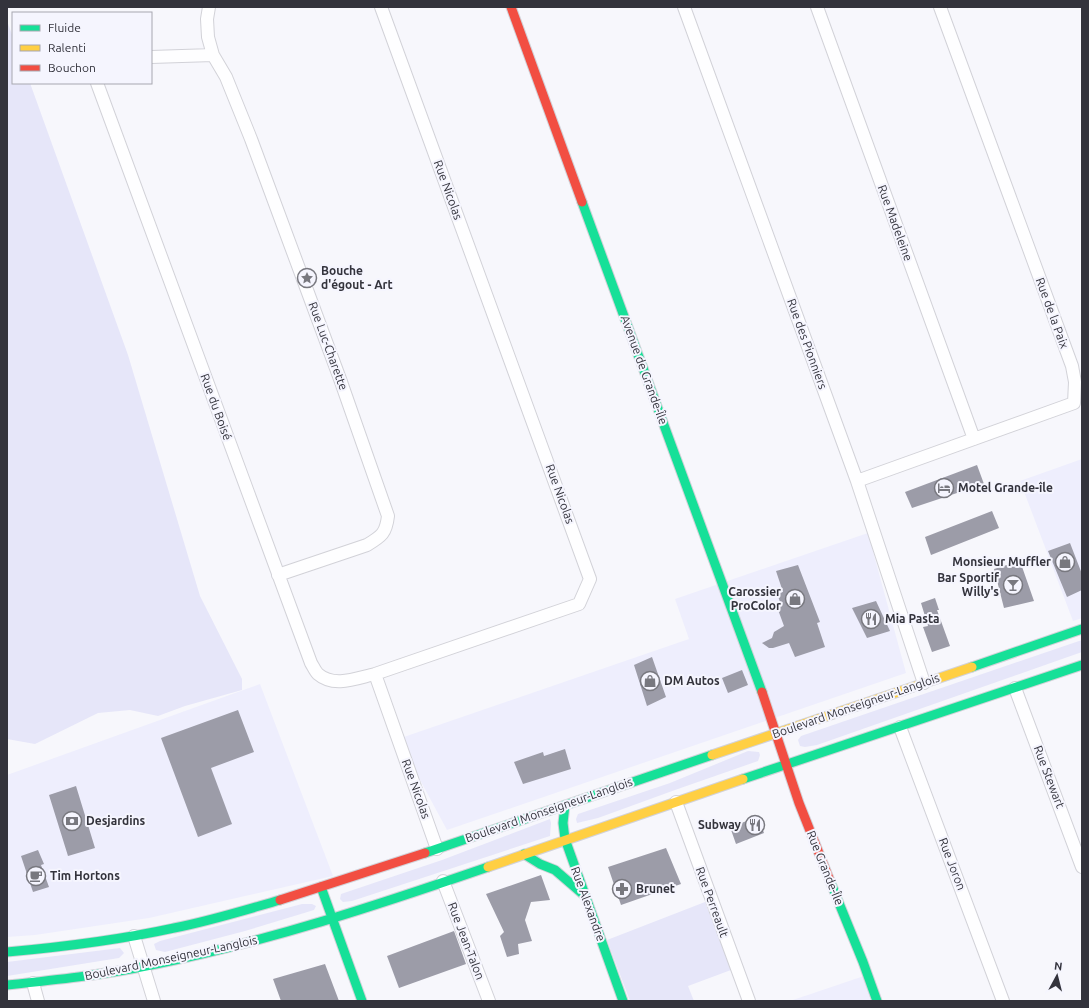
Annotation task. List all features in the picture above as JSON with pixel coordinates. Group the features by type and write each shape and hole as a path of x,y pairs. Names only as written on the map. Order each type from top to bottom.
{"main road":[{"name":"Avenue de Grande-Île","path":"511,7 777,733"},
{"name":"Boulevard Monseigneur-Langlois","path":"7,952 134,936 209,920 321,887 437,849 1082,629"},
{"name":"Boulevard Monseigneur-Langlois","path":"7,986 83,977 245,944 332,918 524,854 1082,665"},
{"name":"Rue Grande-Île","path":"777,733 799,803 863,962 877,1001"},
{"name":"Rue Alexandre","path":"565,805 564,823 566,839 584,895 623,1001"},
{"path":"524,854 540,864 555,870 584,895"},
{"path":"321,887 362,1001"}],"street":[{"name":"Rue Luc-Charette","path":"209,7 207,19 208,36 213,55 226,77 251,139 343,386 388,516 387,528 378,538 367,545 278,575"},
{"name":"Rue Nicolas","path":"381,7 590,579 579,604 375,674 437,849"},
{"name":"Rue des Pionniers","path":"684,7 857,482 924,683"},
{"name":"Rue Madeleine","path":"817,7 974,439"},
{"name":"Rue de la Paix","path":"857,482 1074,403 1076,382 1072,366 940,7"},
{"path":"152,57 213,55"},
{"name":"Rue du Boisé","path":"97,84 311,663 318,674 330,680 344,681 375,674"},
{"name":"Rue Stewart","path":"1015,688 1082,867"},
{"name":"Rue Joron","path":"900,727 1003,1001"},
{"name":"Rue Perreault","path":"676,802 749,1001"},
{"name":"Rue Jean-Talon","path":"443,881 489,1001"},
{"path":"134,936 154,1001"},
{"path":"33,983 38,1001"}],"shaded area":[{"path":"7,21 12,34 12,84 30,84 128,355 200,596 242,679 242,690 185,706 158,716 130,710 98,713 35,744 7,739"},
{"path":"1082,459 1082,618 1073,621 1020,481"},
{"path":"868,533 906,673 447,830 398,739 689,639 675,599"},
{"path":"1082,640 1082,652 817,745 805,747 800,746 798,740 801,736"},
{"path":"260,684 333,876 149,918 35,935 7,937 7,775"},
{"path":"748,751 759,752 760,755 758,761 598,818 577,823 576,819 578,814 670,783"},
{"path":"550,819 550,836 352,901 343,902 340,899 341,894 442,860"},
{"path":"705,902 731,970 688,986 694,1001 630,1001 607,940"},
{"path":"302,904 312,904 316,906 314,910 245,931 165,952 156,950 154,944 160,941"},
{"path":"120,948 124,953 119,958 7,976 7,962"},
{"path":"867,975 877,1001 790,1001"}],"building":[{"name":"Motel Grande-île","path":"977,465 984,484 912,508 905,492"},
{"name":"Motel Grande-île","path":"992,511 999,528 931,555 925,537"},
{"name":"Monsieur Muffler","path":"1070,543 1082,574 1082,590 1067,597 1048,551"},
{"name":"Bar Sportif Willy's","path":"1020,561 1034,601 1004,608 994,569"},
{"name":"Carossier ProColor","path":"798,565 820,622 817,623 825,647 795,657 789,643 769,648 762,643 772,638 774,632 784,626 777,607 781,605 777,593 783,592 776,571"},
{"path":"935,598 939,610 937,610 950,646 932,652 923,627 928,626 921,603"},
{"name":"Mia Pasta","path":"876,601 890,631 867,638 852,608"},
{"name":"DM Autos","path":"652,657 666,697 647,706 634,665"},
{"path":"742,670 748,685 728,693 722,678"},
{"path":"238,710 254,752 211,768 232,824 198,837 161,738"},
{"path":"565,749 571,769 523,784 514,762 543,752 544,756"},
{"name":"Desjardins","path":"76,786 95,848 68,856 49,795"},
{"path":"758,817 764,833 736,844 730,827"},
{"path":"666,848 681,884 621,905 608,867"},
{"name":"Tim Hortons","path":"38,850 44,864 41,865 49,887 33,892 21,856"},
{"path":"541,875 550,900 531,902 525,920 532,941 518,944 519,954 507,957 500,936 504,932 486,894"},
{"path":"454,931 466,964 399,988 387,956"},
{"path":"325,964 339,1001 281,1001 273,979"}],"traffic: fast":[{"path":"582,202 762,692"},
{"path":"972,667 1082,629"},
{"path":"743,779 1082,665"},
{"path":"425,853 712,755"},
{"path":"565,805 563,823 565,839 623,1001"},
{"path":"524,854 540,864 555,870 584,895"},
{"path":"7,985 115,972 194,956 321,922 488,867"},
{"path":"830,881 877,1001"},
{"path":"321,887 362,1001"},
{"path":"7,952 91,943 133,936 214,919 280,900"}],"traffic: slow":[{"path":"712,755 972,667"},
{"path":"488,867 743,779"}],"traffic: jam":[{"path":"511,7 582,202"},
{"path":"762,692 799,803 830,881"},
{"path":"280,900 425,853"}],"place":[{"name":"Bouche d'égout - Art","path":"307,278"},
{"name":"Motel Grande-île","path":"944,488"},
{"name":"Monsieur Muffler","path":"1065,562"},
{"name":"Bar Sportif Willy's","path":"1013,585"},
{"name":"Carossier ProColor","path":"795,599"},
{"name":"Mia Pasta","path":"871,619"},
{"name":"DM Autos","path":"650,681"},
{"name":"Desjardins","path":"72,821"},
{"name":"Subway","path":"755,825"},
{"name":"Tim Hortons","path":"36,876"},
{"name":"Brunet","path":"622,889"}]}
